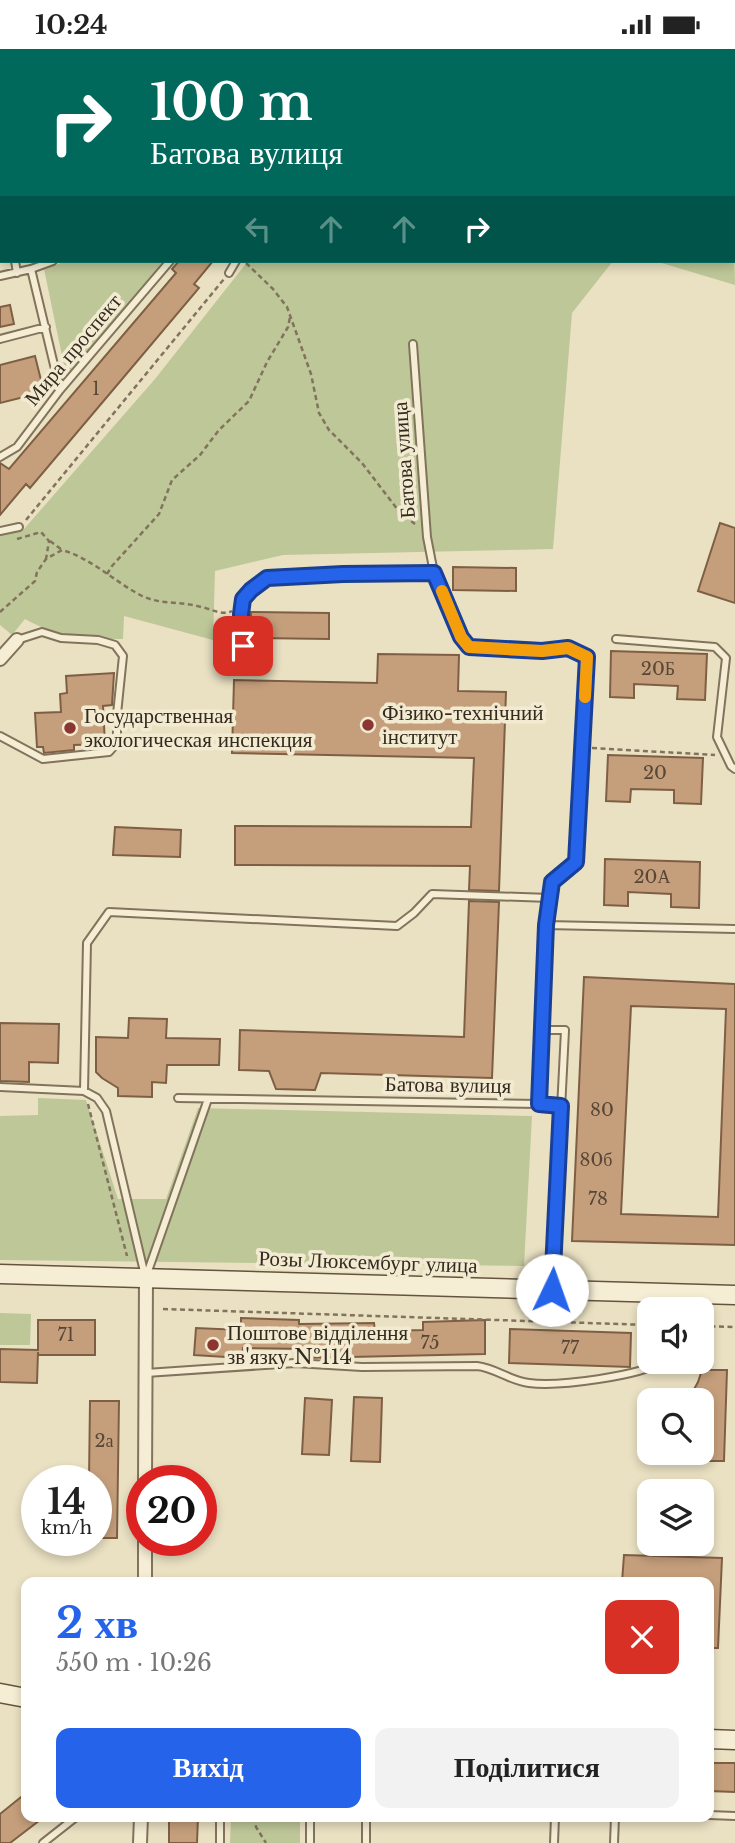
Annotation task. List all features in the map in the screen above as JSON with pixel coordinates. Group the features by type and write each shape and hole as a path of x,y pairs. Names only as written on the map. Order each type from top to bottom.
{"street":[{"path":"0,659 17,640"},
{"name":"Розы Люксембург улица","path":"0,1274 552,1290 637,1297"},
{"path":"145,1465 146,1278"},
{"name":"Розы Люксембург улица","path":"714,1297 735,1295"},
{"path":"145,1556 145,1577"},
{"path":"0,1693 21,1697"},
{"path":"714,1739 735,1740"},
{"path":"140,1843 141,1822"}],"lane":[{"path":"15,263 17,273"},
{"path":"0,276 48,263"},
{"name":"Мира проспект","path":"0,457 16,447 60,390 168,263"},
{"path":"229,273 235,263"},
{"path":"31,269 60,390"},
{"path":"0,339 46,327"},
{"name":"Батова улица","path":"413,344 427,537 434,573 461,637 469,647 542,651 568,648 587,657"},
{"path":"3,530 19,527"},
{"path":"243,646 243,599 267,578 434,573"},
{"path":"0,736 43,759 109,751 117,743 122,656 115,645 98,640 61,638 42,632 17,640"},
{"path":"616,639 715,647 726,658 717,737 735,769"},
{"name":"Батова вулиця","path":"178,1098 539,1104 546,925 552,882 576,862 587,657"},
{"path":"85,1091 87,943 109,912 397,926 432,894 550,898"},
{"path":"546,925 735,929"},
{"path":"542,1030 565,1030 552,1290"},
{"path":"0,1087 85,1091 97,1098 106,1111 146,1278"},
{"path":"146,1278 208,1099"},
{"path":"539,1104 561,1106"},
{"path":"146,1373 295,1363 362,1367 477,1366 491,1367 528,1383 569,1383 637,1371"},
{"path":"714,1815 735,1816"},
{"path":"43,1843 70,1822"},
{"path":"220,1822 220,1843"},
{"path":"310,1822 310,1843"},
{"path":"366,1822 366,1843"},
{"path":"554,1843 555,1822"},
{"path":"614,1843 615,1822"}],"path":[{"path":"246,263 287,307 311,374 319,413 329,430 362,463 387,498 427,537"},
{"path":"19,527 229,273"},
{"path":"107,574 159,514 172,480 200,455 219,430 249,401 267,362 288,327 290,316"},
{"path":"3,530 11,537 19,539 41,532 62,550 75,554 143,596 158,601 187,604 226,614 242,607"},
{"path":"0,612 34,581 46,559 49,541"},
{"path":"46,559 62,550"},
{"path":"582,747 726,756"},
{"path":"85,1091 127,1256"},
{"path":"163,1309 637,1325"},
{"path":"714,1327 735,1327"},
{"path":"255,1822 267,1843"}],"green space":[{"path":"61,263 162,263 138,295 66,375 44,269"},
{"path":"246,263 611,263 572,313 553,549 283,555 215,571 213,640 124,616 123,639 62,635 25,619 12,635 0,625 0,534 24,529 155,379"},
{"path":"662,263 734,263 735,285"},
{"path":"38,1098 86,1100 118,1199 166,1199 198,1108 532,1116 524,1266 0,1260 0,1116 38,1115"},
{"path":"0,1313 31,1314 30,1345 0,1345"},
{"path":"231,1822 300,1822 300,1843 230,1843"}],"building":[{"path":"177,263 211,263 194,284 199,288 30,488 26,484 0,515 0,463 9,469 176,273 172,269"},
{"path":"10,305 14,324 0,327 0,307"},
{"path":"35,356 44,392 0,403 0,365"},
{"path":"720,523 735,528 735,603 698,591"},
{"path":"453,567 516,568 516,591 453,590"},
{"path":"251,612 329,613 329,639 251,638"},
{"path":"611,651 707,654 705,700 677,699 678,686 634,684 634,698 610,697"},
{"path":"378,654 459,655 458,691 506,692 499,891 469,890 470,866 235,865 235,826 471,827 474,758 232,753 234,680 377,683"},
{"name":"Государственная экологическая инспекция","path":"114,673 112,705 103,706 105,744 74,745 74,750 44,753 43,747 37,747 35,713 61,712 60,694 67,693 66,676"},
{"path":"608,755 703,758 701,804 674,803 674,790 631,789 630,802 606,801"},
{"path":"115,827 181,830 180,857 113,855"},
{"path":"605,859 700,862 699,908 671,907 671,894 628,892 628,906 604,905"},
{"path":"469,901 499,902 492,1078 321,1073 315,1090 276,1089 269,1071 239,1070 240,1030 464,1037"},
{"path":"584,977 735,984 735,1245 572,1241","holes":["631,1006 726,1009 718,1217 621,1214"]},
{"path":"129,1018 167,1019 166,1038 220,1039 219,1065 167,1065 166,1083 152,1082 152,1097 118,1096 118,1088 96,1072 96,1037 128,1038"},
{"path":"0,1023 59,1024 58,1063 29,1062 29,1082 0,1081"},
{"path":"241,1318 299,1320 299,1324 374,1323 375,1331 423,1330 423,1322 485,1320 485,1354 305,1358 305,1349 243,1348 242,1358 194,1355 196,1328 241,1330"},
{"path":"38,1320 95,1320 95,1355 38,1355 38,1352 37,1383 0,1382 0,1349 38,1350"},
{"path":"510,1329 631,1333 630,1367 509,1363"},
{"path":"727,1370 724,1461 714,1461 714,1388 695,1388 701,1374"},
{"path":"354,1397 382,1398 380,1462 351,1461"},
{"path":"305,1398 332,1400 329,1455 302,1454"},
{"path":"90,1401 119,1401 117,1538 112,1538 112,1465 89,1465"},
{"path":"624,1555 722,1558 718,1648 714,1648 714,1577 622,1577"},
{"path":"714,1763 735,1763 735,1792 714,1791"},
{"path":"21,1797 21,1822 37,1822 10,1843 0,1843 0,1814"},
{"path":"169,1822 198,1822 197,1843 169,1843"}],"slow traffic":[{"path":"442,591 461,637 469,647 542,651 568,648 587,657 585,697"}],"place":[{"name":"Фізико-технічний інститут","path":"368,725"},
{"name":"Государственная экологическая инспекция","path":"70,728"},
{"name":"Поштове відділення зв'язку №114","path":"213,1345"}],"route":[{"path":"243,646 243,599 267,578 434,573 461,637 469,647 542,651 568,648 587,657 576,862 552,882 546,925 539,1104 561,1106 552,1290"}]}
